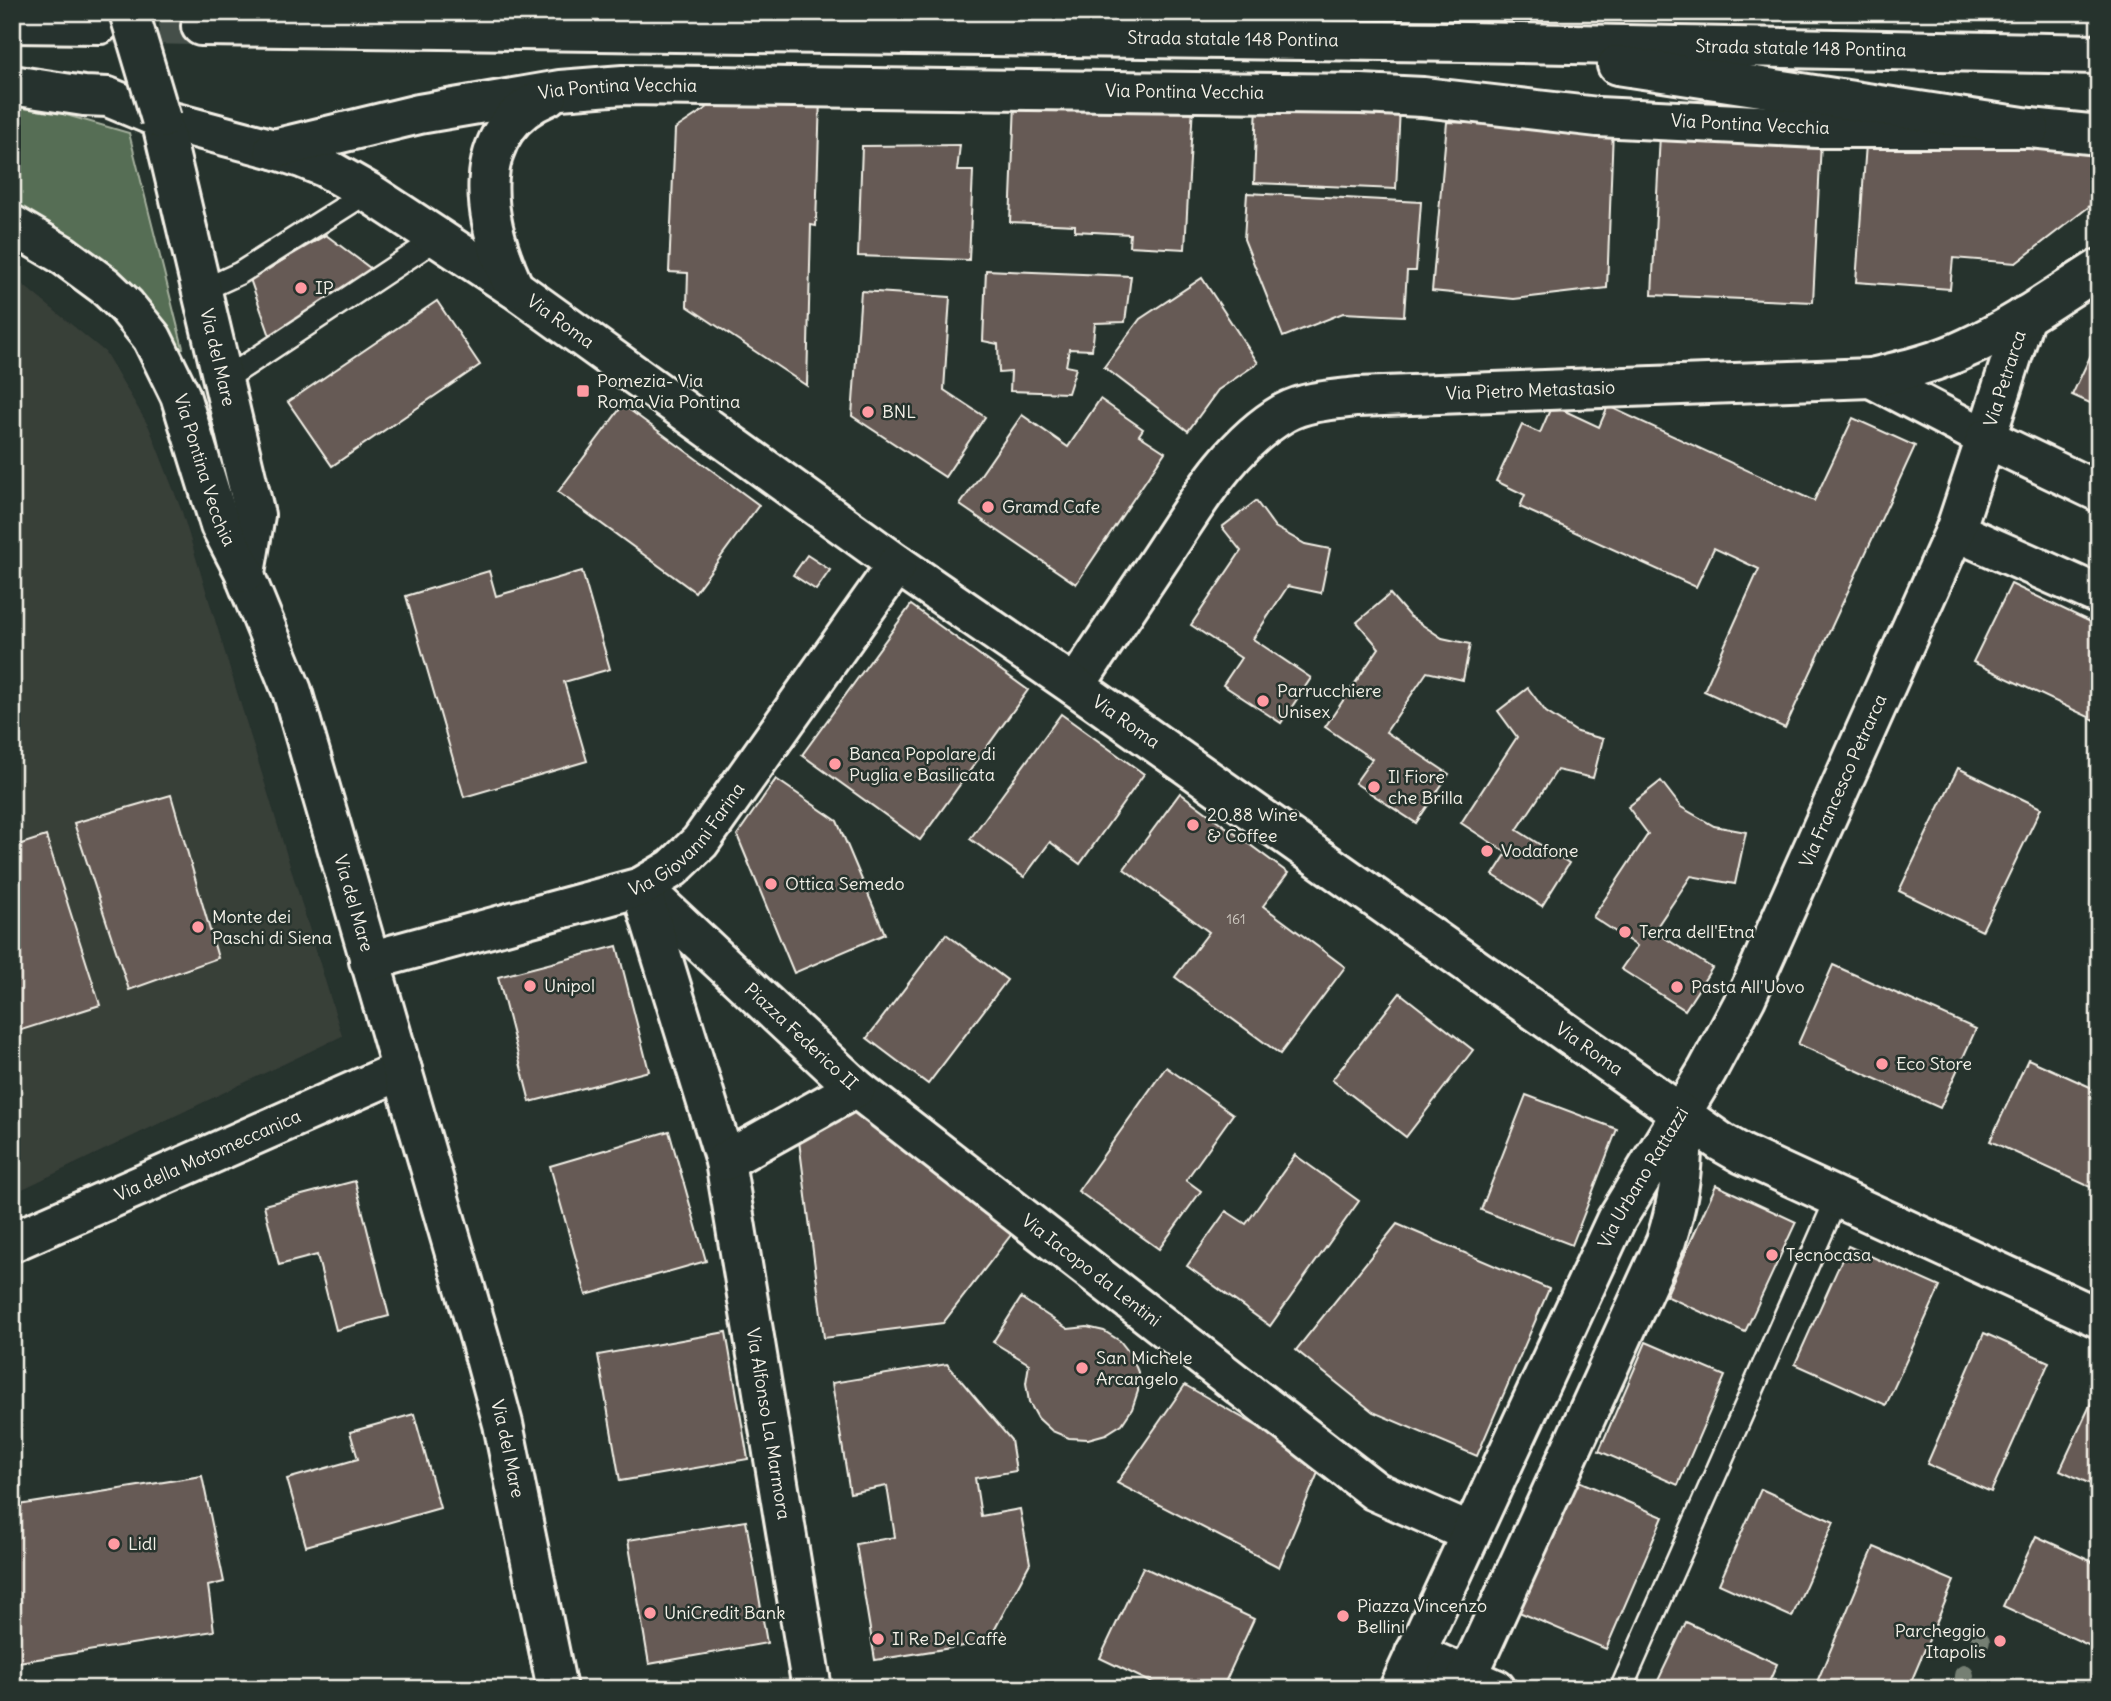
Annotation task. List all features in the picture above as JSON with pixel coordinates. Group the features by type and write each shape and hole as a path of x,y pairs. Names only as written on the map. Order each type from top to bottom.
{"main road":[{"path":"12,23 114,18"},
{"name":"Via del Mare","path":"114,18 161,119 255,515 246,573 292,691 503,1424 557,1689"},
{"name":"Strada statale 148 Pontina","path":"201,26 1466,42 2099,54"},
{"path":"1466,42 2030,128"},
{"name":"Via Roma","path":"12,85 108,97 161,119 274,149 324,167 368,191 514,288 897,564 1075,686 1681,1115 1742,1154 2099,1318"},
{"name":"Via Pontina Vecchia","path":"274,149 419,114 535,93 623,85 1361,94 1423,97 1598,117 1818,128 2030,128 2099,135"},
{"path":"514,288 500,257 490,217 489,183 495,145 511,120 528,105 553,94 584,87"},
{"name":"Via Pontina Vecchia","path":"12,225 62,255 105,286 126,306 152,338 180,395 220,526 246,573"},
{"name":"Via Pietro Metastasio","path":"1075,686 1212,483 1255,435 1296,408 1357,397 1871,378 1932,362 1968,348 2099,270"},
{"name":"Via Petrarca","path":"1871,378 1986,438 2025,316"},
{"path":"1986,438 2099,492"},
{"name":"Via Francesco Petrarca","path":"1681,1115 1725,1041 1746,998 1955,531 1986,438"},
{"path":"1955,531 2099,595"},
{"name":"Via Giovanni Farina","path":"369,961 641,887 673,868 700,842 897,564"},
{"path":"641,887 725,1161"},
{"name":"Piazza Federico II","path":"641,887 856,1088 725,1161"},
{"name":"Via della Motomeccanica","path":"12,1242 402,1070"},
{"name":"Via Iacopo da Lentini","path":"856,1088 1376,1491 1470,1533"},
{"name":"Via Urbano Rattazzi","path":"1399,1689 1616,1220 1681,1115"},
{"name":"Via Urbano Rattazzi","path":"1475,1684 1666,1241 1677,1203 1682,1158 1681,1115"},
{"name":"Via Alfonso La Marmora","path":"725,1161 812,1689"},
{"path":"1415,1653 1475,1684"}],"lane":[{"path":"203,290 240,272 368,191"},
{"path":"224,380 438,238"},
{"path":"1621,1689 1836,1198"}],"shaded area":[{"path":"12,276 105,352 149,427 182,512 342,1036 12,1194"}],"green space":[{"path":"12,102 129,133 183,348 178,349 147,300 75,239 12,202"}],"building":[{"path":"820,98 816,226 811,225 807,386 687,306 688,273 669,272 675,129 714,103"},
{"path":"1257,102 1400,107 1396,189 1254,183"},
{"path":"1015,103 1193,105 1185,249 1129,246 1130,234 1075,231 1075,225 1010,222"},
{"path":"1447,122 1613,129 1607,288 1514,299 1432,291"},
{"path":"1867,130 2099,147 2099,199 2016,263 1953,258 1950,289 1856,282"},
{"path":"1660,134 1821,142 1813,302 1652,295"},
{"path":"960,145 957,171 973,171 969,260 858,256 862,146"},
{"path":"1247,193 1421,202 1416,271 1407,271 1404,316 1343,313 1283,337 1244,239"},
{"path":"326,235 374,271 270,336 250,279"},
{"path":"986,270 1131,276 1125,322 1095,323 1092,350 1069,349 1066,366 1076,368 1068,393 1010,391 1011,372 999,373 998,344 983,341"},
{"path":"1202,278 1258,363 1218,390 1188,431 1104,367 1140,319"},
{"path":"861,291 950,297 944,390 985,417 945,477 852,416"},
{"path":"437,301 480,365 332,466 288,402"},
{"path":"2099,338 2099,407 2072,395"},
{"path":"1100,399 1143,429 1139,435 1165,452 1076,584 960,505 1022,415 1068,447"},
{"path":"623,405 759,505 695,592 558,492"},
{"path":"1552,405 1599,427 1608,406 1814,501 1853,418 1915,446 1785,728 1704,691 1759,569 1714,548 1696,587 1520,507 1525,495 1496,481 1522,425 1540,433"},
{"path":"1256,501 1275,527 1305,544 1330,549 1321,593 1288,586 1253,639 1311,678 1281,723 1223,685 1241,658 1191,625 1241,551 1222,527"},
{"path":"807,555 830,570 816,590 793,575"},
{"path":"489,571 496,596 582,571 610,669 564,682 587,761 464,797 406,596"},
{"path":"2011,584 2099,626 2099,722 1973,662"},
{"path":"1390,594 1409,616 1442,638 1470,644 1463,680 1427,672 1386,732 1449,774 1416,823 1355,783 1372,759 1325,727 1379,648 1357,622"},
{"path":"911,605 1028,690 920,840 802,755"},
{"path":"1528,688 1546,712 1577,732 1603,739 1593,778 1557,770 1517,830 1569,863 1542,906 1493,875 1507,853 1461,823 1517,737 1498,711"},
{"path":"1061,714 1144,774 1080,864 1050,842 1024,877 970,839"},
{"path":"1958,768 2041,808 1982,931 1899,891"},
{"path":"776,779 837,821 885,934 794,973 737,835"},
{"path":"1661,781 1681,807 1714,826 1746,832 1735,884 1691,876 1654,931 1712,968 1685,1010 1621,969 1637,946 1593,917 1648,834 1628,807"},
{"path":"1180,793 1288,873 1263,906 1345,967 1280,1054 1175,977 1209,932 1124,869"},
{"path":"171,795 218,958 129,990 74,823"},
{"path":"46,836 100,1005 12,1033 12,847"},
{"path":"946,934 1007,980 928,1084 867,1038"},
{"path":"617,946 649,1071 530,1102 498,977"},
{"path":"1833,965 1976,1029 1940,1108 1798,1044"},
{"path":"1400,993 1473,1050 1406,1137 1332,1080"},
{"path":"2028,1059 2099,1091 2099,1191 1990,1141"},
{"path":"1166,1067 1233,1114 1186,1180 1201,1191 1159,1249 1078,1191"},
{"path":"1526,1095 1617,1129 1572,1245 1481,1210"},
{"path":"858,1110 1014,1231 943,1323 824,1338 799,1141"},
{"path":"669,1131 706,1261 586,1295 550,1166"},
{"path":"1295,1155 1359,1201 1270,1326 1187,1266 1226,1211 1246,1224"},
{"path":"355,1181 389,1316 336,1330 317,1255 279,1265 264,1205"},
{"path":"1716,1185 1796,1222 1745,1332 1666,1296"},
{"path":"1397,1224 1549,1289 1477,1456 1373,1412 1296,1350"},
{"path":"1848,1246 1940,1287 1886,1405 1795,1364"},
{"name":"San Michele Arcangelo","path":"1021,1298 1068,1329 1087,1327 1104,1331 1120,1341 1131,1355 1138,1372 1138,1391 1132,1409 1122,1424 1106,1434 1088,1439 1069,1438 1052,1431 1038,1418 1029,1402 1026,1383 1029,1364 993,1342"},
{"path":"726,1332 748,1459 620,1481 598,1355"},
{"path":"1984,1333 2049,1362 1991,1492 1927,1464"},
{"path":"1646,1342 1725,1376 1678,1485 1599,1451"},
{"path":"947,1364 1011,1440 1016,1471 975,1478 981,1516 1020,1509 1030,1563 988,1642 875,1660 856,1544 895,1537 887,1486 850,1493 832,1383"},
{"path":"1185,1385 1322,1463 1279,1567 1117,1483"},
{"path":"2099,1386 2099,1488 2060,1470"},
{"path":"414,1414 440,1508 306,1546 287,1479 358,1459 350,1432"},
{"name":"Lidl","path":"202,1476 224,1582 208,1586 214,1631 12,1663 12,1506"},
{"path":"1576,1480 1663,1517 1606,1649 1519,1612"},
{"path":"1761,1489 1834,1522 1792,1617 1719,1584"},
{"path":"746,1521 767,1643 649,1664 628,1540"},
{"path":"2036,1536 2099,1565 2099,1650 2003,1606"},
{"path":"1874,1547 1954,1581 1908,1689 1814,1689"},
{"path":"1143,1567 1254,1619 1222,1689 1165,1689 1100,1658"},
{"path":"1686,1622 1777,1664 1766,1689 1654,1689"}],"tunnel":[{"path":"102,24 201,26"}],"place":[{"name":"IP","path":"301,288"},
{"name":"Pomezia- Via Roma Via Pontina","path":"583,391"},
{"name":"BNL","path":"868,412"},
{"name":"Gramd Cafe","path":"988,507"},
{"name":"Parrucchiere Unisex","path":"1263,701"},
{"name":"Banca Popolare di Puglia e Basilicata","path":"835,764"},
{"name":"Il Fiore che Brilla","path":"1374,787"},
{"name":"20.88 Wine & Coffee","path":"1193,825"},
{"name":"Vodafone","path":"1487,851"},
{"name":"Ottica Semedo","path":"771,884"},
{"name":"Monte dei Paschi di Siena","path":"198,927"},
{"name":"Terra dell'Etna","path":"1625,932"},
{"name":"Unipol","path":"530,986"},
{"name":"Pasta All'Uovo","path":"1677,987"},
{"name":"Eco Store","path":"1882,1064"},
{"name":"Tecnocasa","path":"1772,1255"},
{"name":"San Michele Arcangelo","path":"1082,1368"},
{"name":"Lidl","path":"114,1544"},
{"name":"UniCredit Bank","path":"650,1613"},
{"name":"Piazza Vincenzo Bellini","path":"1343,1616"},
{"name":"Il Re Del Caffè","path":"878,1639"},
{"name":"Parcheggio Itapolis","path":"2000,1641"}]}
